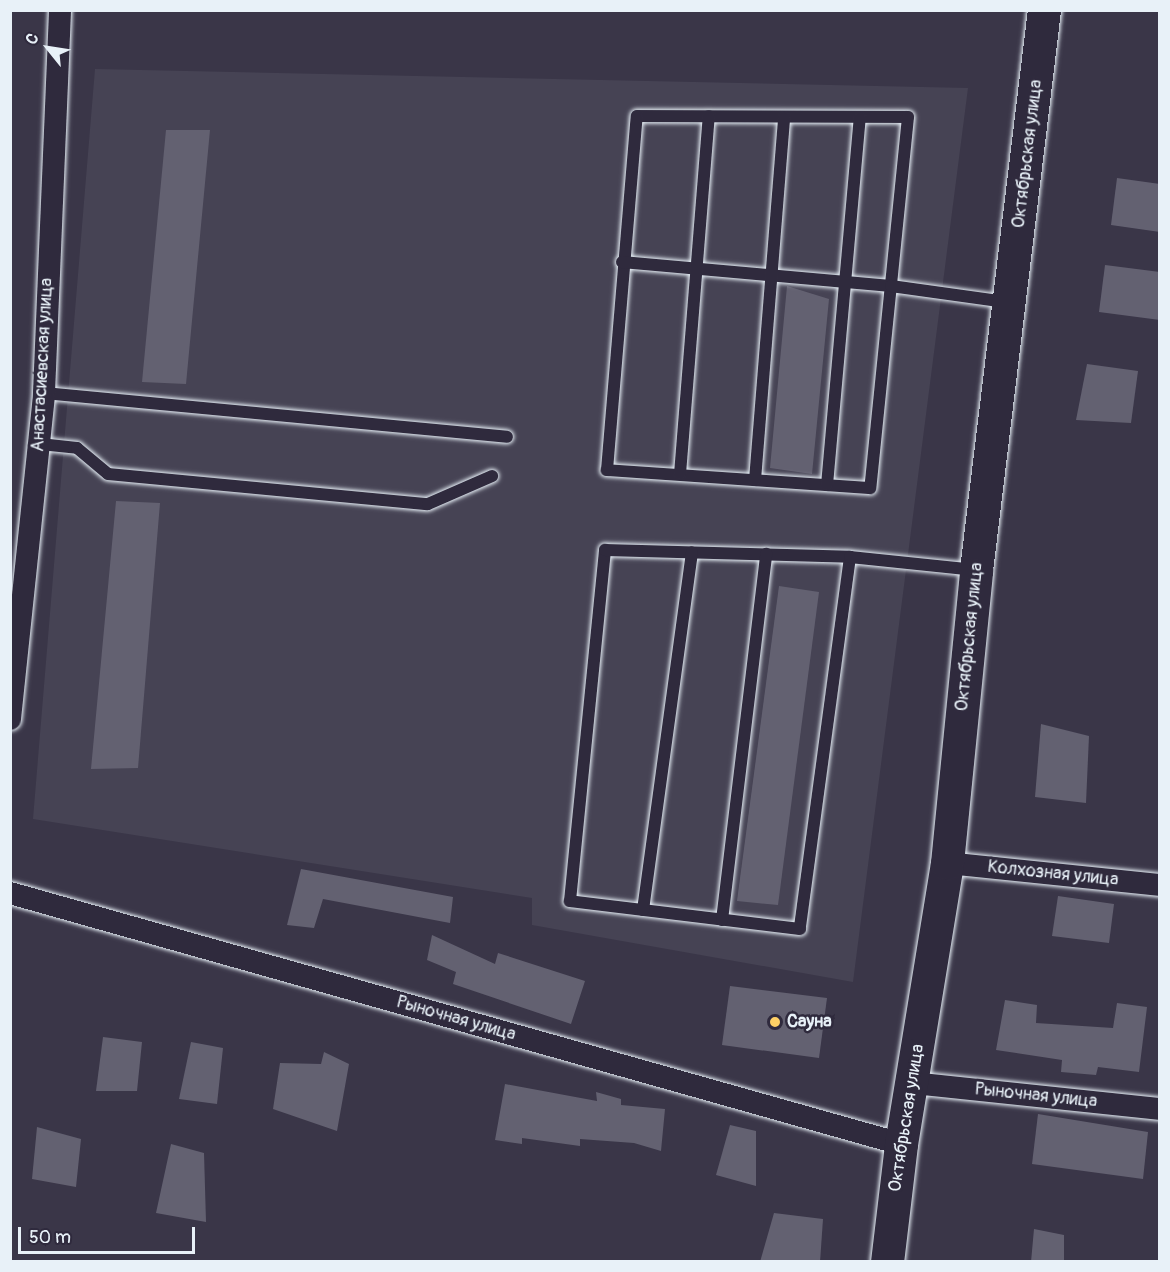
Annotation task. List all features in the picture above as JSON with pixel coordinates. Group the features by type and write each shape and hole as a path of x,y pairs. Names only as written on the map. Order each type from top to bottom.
{"street":[{"name":"Анастасиевская улица","path":"10,719 44,393 60,10"},
{"name":"Октябрьская улица","path":"887,1262 901,1144 913,1083 947,863 976,570 1011,302 1044,10"},
{"name":"Колхозная улица","path":"947,863 1160,885"},
{"name":"Рыночная улица","path":"10,893 901,1144"},
{"name":"Рыночная улица","path":"913,1083 1160,1109"}],"lane":[{"path":"637,116 784,117 908,117 870,488 607,470 622,262 637,116"},
{"path":"680,474 709,116"},
{"path":"755,480 784,117"},
{"path":"827,485 842,281 860,117"},
{"path":"622,262 891,286 1011,302"},
{"path":"44,393 507,437"},
{"path":"40,444 78,448 108,474 428,504 492,476"},
{"path":"850,557 800,929 570,901 605,550 850,557 976,570"},
{"path":"643,910 692,552"},
{"path":"722,920 766,554"}],"shaded area":[{"path":"95,69 968,88 853,982 532,925 532,898 33,819"}],"building":[{"path":"166,130 210,130 186,384 142,382"},
{"path":"1117,178 1160,184 1160,232 1111,225"},
{"path":"1105,265 1160,272 1160,320 1099,312"},
{"path":"787,286 829,299 812,474 770,468"},
{"path":"1087,364 1138,371 1131,423 1076,420"},
{"path":"116,501 160,503 138,768 91,769"},
{"path":"779,586 819,592 778,905 737,901"},
{"path":"1041,724 1089,736 1086,803 1035,797"},
{"path":"301,869 453,897 450,923 323,899 314,928 287,925"},
{"path":"1058,896 1114,904 1109,943 1052,936"},
{"path":"432,935 495,964 498,953 585,981 571,1024 453,984 456,972 427,960"},
{"name":"Сауна","path":"730,986 827,998 819,1058 722,1045"},
{"path":"1005,1000 1037,1005 1036,1023 1113,1028 1117,1003 1147,1007 1139,1072 1098,1067 1096,1075 1061,1072 1062,1060 996,1050"},
{"path":"103,1037 142,1042 137,1091 96,1091"},
{"path":"191,1042 223,1048 217,1104 179,1099"},
{"path":"324,1052 349,1064 337,1131 273,1109 280,1063 321,1064"},
{"path":"505,1084 597,1101 596,1092 621,1099 621,1105 665,1109 661,1151 634,1143 580,1139 580,1146 522,1138 522,1144 495,1140"},
{"path":"1038,1114 1148,1132 1143,1179 1032,1164"},
{"path":"730,1125 756,1131 756,1186 716,1175"},
{"path":"37,1127 81,1139 76,1187 32,1179"},
{"path":"171,1144 204,1153 206,1222 156,1213"},
{"path":"774,1213 823,1219 820,1262 760,1262"},
{"path":"1034,1229 1064,1235 1064,1262 1031,1262"}],"place":[{"name":"Сауна","path":"775,1022"}]}
